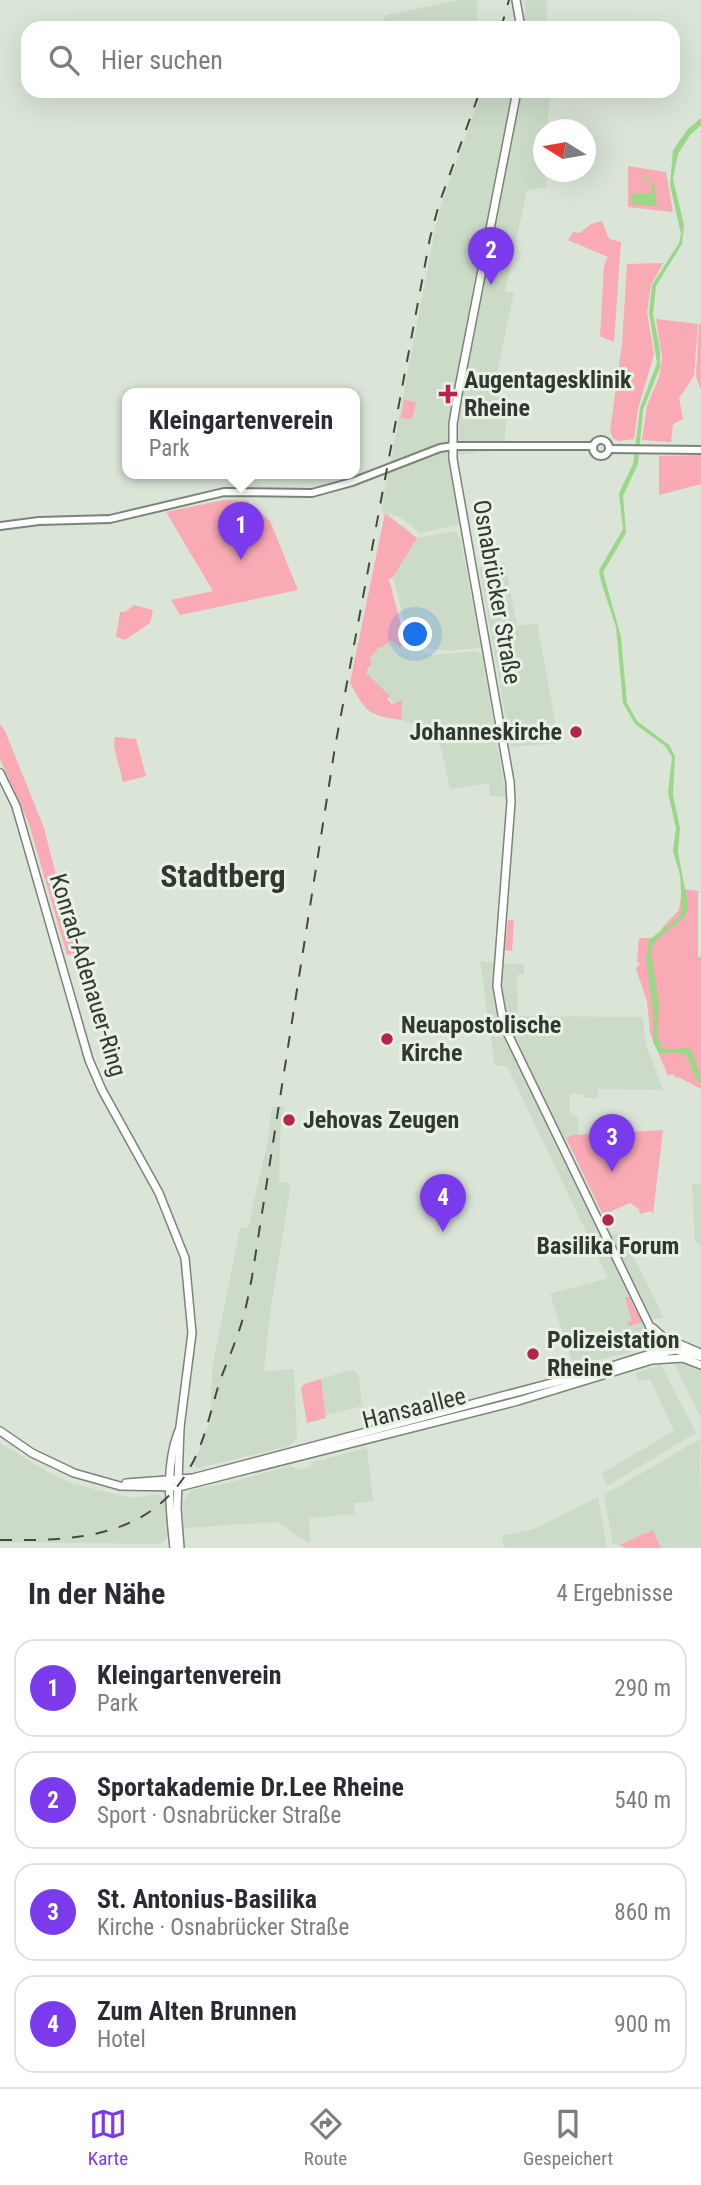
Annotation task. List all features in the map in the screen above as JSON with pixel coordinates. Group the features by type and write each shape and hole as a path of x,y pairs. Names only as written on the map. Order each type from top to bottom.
{"main road":[{"path":"516,0 520,21"},
{"name":"Osnabrücker Straße","path":"516,98 453,424 453,459 510,782 511,802 497,986 502,1019 664,1355"},
{"name":"Konrad-Adenauer-Ring","path":"0,773 20,818 89,1060 102,1090 159,1193 185,1258 192,1333 180,1427 180,1460 175,1484 180,1548"},
{"name":"Osnabrücker Straße","path":"649,1322 663,1337 701,1356"},
{"path":"664,1355 682,1351 701,1356"},
{"path":"664,1355 689,1359 701,1365"},
{"name":"Hansaallee","path":"175,1484 664,1355"},
{"name":"Hansaallee","path":"175,1484 518,1401 664,1355"},
{"name":"Konrad-Adenauer-Ring","path":"174,1548 175,1438 180,1427"},
{"path":"0,1431 51,1463 100,1481 128,1487 175,1484"},
{"path":"180,1460 184,1468 191,1473 207,1474"}],"street":[{"path":"603,439 610,449 606,455 599,456 594,452 593,446 596,441 603,439"},
{"path":"360,479 440,448 453,446 593,446"},
{"path":"610,449 701,450"},
{"path":"0,526 110,519 224,492 319,492 360,479"}],"shaded area":[{"path":"458,0 477,0 477,21 384,21 387,15"},
{"path":"524,0 547,0 546,21 519,21 526,12"},
{"path":"479,98 550,98 548,119 533,119 533,182 546,182 547,187 527,191 505,291 514,293 492,396 508,400 504,449 449,456 461,524 420,533 400,517 381,512 442,202"},
{"path":"701,118 701,125 690,135 678,154 673,179 684,225 682,244 656,286 653,314 660,350 660,367 643,410 638,464 623,496 626,533 603,572 621,637 627,703 637,721 669,745 675,756 673,795 680,828 678,852 688,905 685,917 657,939 651,950 659,1006 657,1036 662,1048 685,1048 692,1052 701,1084 696,1079 687,1056 679,1053 659,1053 653,1042 653,1011 646,959 649,940 679,917 682,910 680,875 673,851 676,828 668,793 672,757 665,746 635,724 623,703 616,627 599,570 623,529 619,493 633,464 640,408 657,363 649,312 652,285 679,243 681,234 670,185 673,150 688,129"},
{"path":"628,166 666,172 673,212 628,207"},
{"path":"644,177 649,178 654,184 657,206 631,204 632,193 652,193 651,181"},
{"path":"602,221 609,239 621,242 614,342 600,336 604,266 608,257 568,240 573,232 580,233 591,224"},
{"path":"663,263 651,285 647,312 654,354 638,409 634,439 619,441 613,438 610,431 622,344 627,264"},
{"path":"656,319 698,324 694,376 679,398 683,419 673,424 671,442 642,440 647,406 659,377 662,357"},
{"path":"701,323 701,390 696,376"},
{"path":"404,400 416,402 412,419 401,418"},
{"path":"701,455 701,484 659,495 659,456"},
{"path":"224,500 247,501 270,521 298,590 180,615 171,600 213,591 166,512"},
{"path":"385,513 417,538 393,577 389,579 405,641 400,648 392,640 379,647 369,659 372,662 366,673 390,696 387,699 392,704 402,700 401,720 374,714 360,701 350,683"},
{"path":"455,531 460,537 481,648 446,651 420,647 410,641 393,577 417,538"},
{"path":"505,563 517,626 537,623 559,743 511,747 479,567"},
{"path":"134,605 153,610 150,623 125,640 116,637 120,612 125,612"},
{"path":"392,639 400,648 405,641 416,650 433,655 476,651 482,654 506,797 490,796 489,783 450,789 441,748 431,729 401,720 401,701 394,703 365,673 370,669 369,659 379,647"},
{"path":"0,724 44,828 70,930 86,952 67,955 29,824 0,759"},
{"path":"115,737 136,739 146,776 123,782 114,747"},
{"path":"682,889 698,891 701,1089 672,1074 668,1076 650,1033 647,1001 636,969 640,963 637,962 639,938 652,938 648,951 662,928 679,910"},
{"path":"508,920 514,920 512,951 505,950"},
{"path":"480,961 524,965 524,974 517,975 518,1016 643,1017 646,1045 663,1090 598,1089 598,1098 570,1094 570,1112 578,1118 579,1135 565,1139 612,1235 621,1232 664,1318 644,1320 651,1347 595,1361 590,1367 581,1370 576,1369 572,1362 550,1294 608,1278 507,1066 495,1066"},
{"path":"285,1106 281,1121 279,1182 291,1183 271,1307 264,1371 294,1369 297,1439 289,1446 198,1468 193,1465 211,1419 212,1369 240,1227 248,1228 268,1139 272,1107"},
{"path":"663,1130 653,1214 651,1211 640,1214 639,1209 630,1203 603,1215 566,1138 572,1135"},
{"path":"692,1184 701,1184 701,1245 695,1242"},
{"path":"625,1297 629,1297 642,1322 629,1326 628,1322 632,1321"},
{"path":"677,1361 701,1371 701,1418 675,1366"},
{"path":"661,1365 696,1433 607,1486 602,1473 674,1431 650,1379 639,1381 635,1373"},
{"path":"350,1370 359,1376 362,1406 326,1415 321,1379"},
{"path":"321,1379 326,1418 307,1423 301,1388 304,1384"},
{"path":"700,1439 701,1548 661,1548 653,1530 618,1545 613,1544 604,1495"},
{"path":"0,1443 46,1471 74,1484 131,1498 160,1494 166,1505 168,1537 160,1544 0,1542"},
{"path":"367,1448 373,1501 354,1503 355,1514 309,1518 310,1544 277,1522 183,1528 183,1501 191,1490 291,1466 300,1470 309,1467 313,1462"},
{"path":"598,1497 607,1548 504,1548 502,1536 533,1529"},
{"path":"653,1530 661,1548 626,1548 619,1545"}],"railway":[{"path":"503,21 509,0"},
{"path":"0,1540 85,1536 136,1520 158,1506 178,1486 194,1460 239,1331 252,1277 335,747 430,238 439,204 477,98"}],"place":[{"name":"Sportakademie Dr.Lee Rheine","path":"491,285"},
{"name":"Augentagesklinik Rheine","path":"448,394"},
{"name":"Kleingartenverein","path":"241,560"},
{"name":"Johanneskirche","path":"576,732"},
{"name":"Neuapostolische Kirche","path":"387,1039"},
{"name":"Jehovas Zeugen","path":"289,1120"},
{"name":"St. Antonius-Basilika","path":"612,1172"},
{"name":"Basilika Forum","path":"608,1220"},
{"name":"Zum Alten Brunnen","path":"443,1232"},
{"name":"Polizeistation Rheine","path":"533,1354"}],"district":[{"name":"Stadtberg","path":"223,876"}]}
